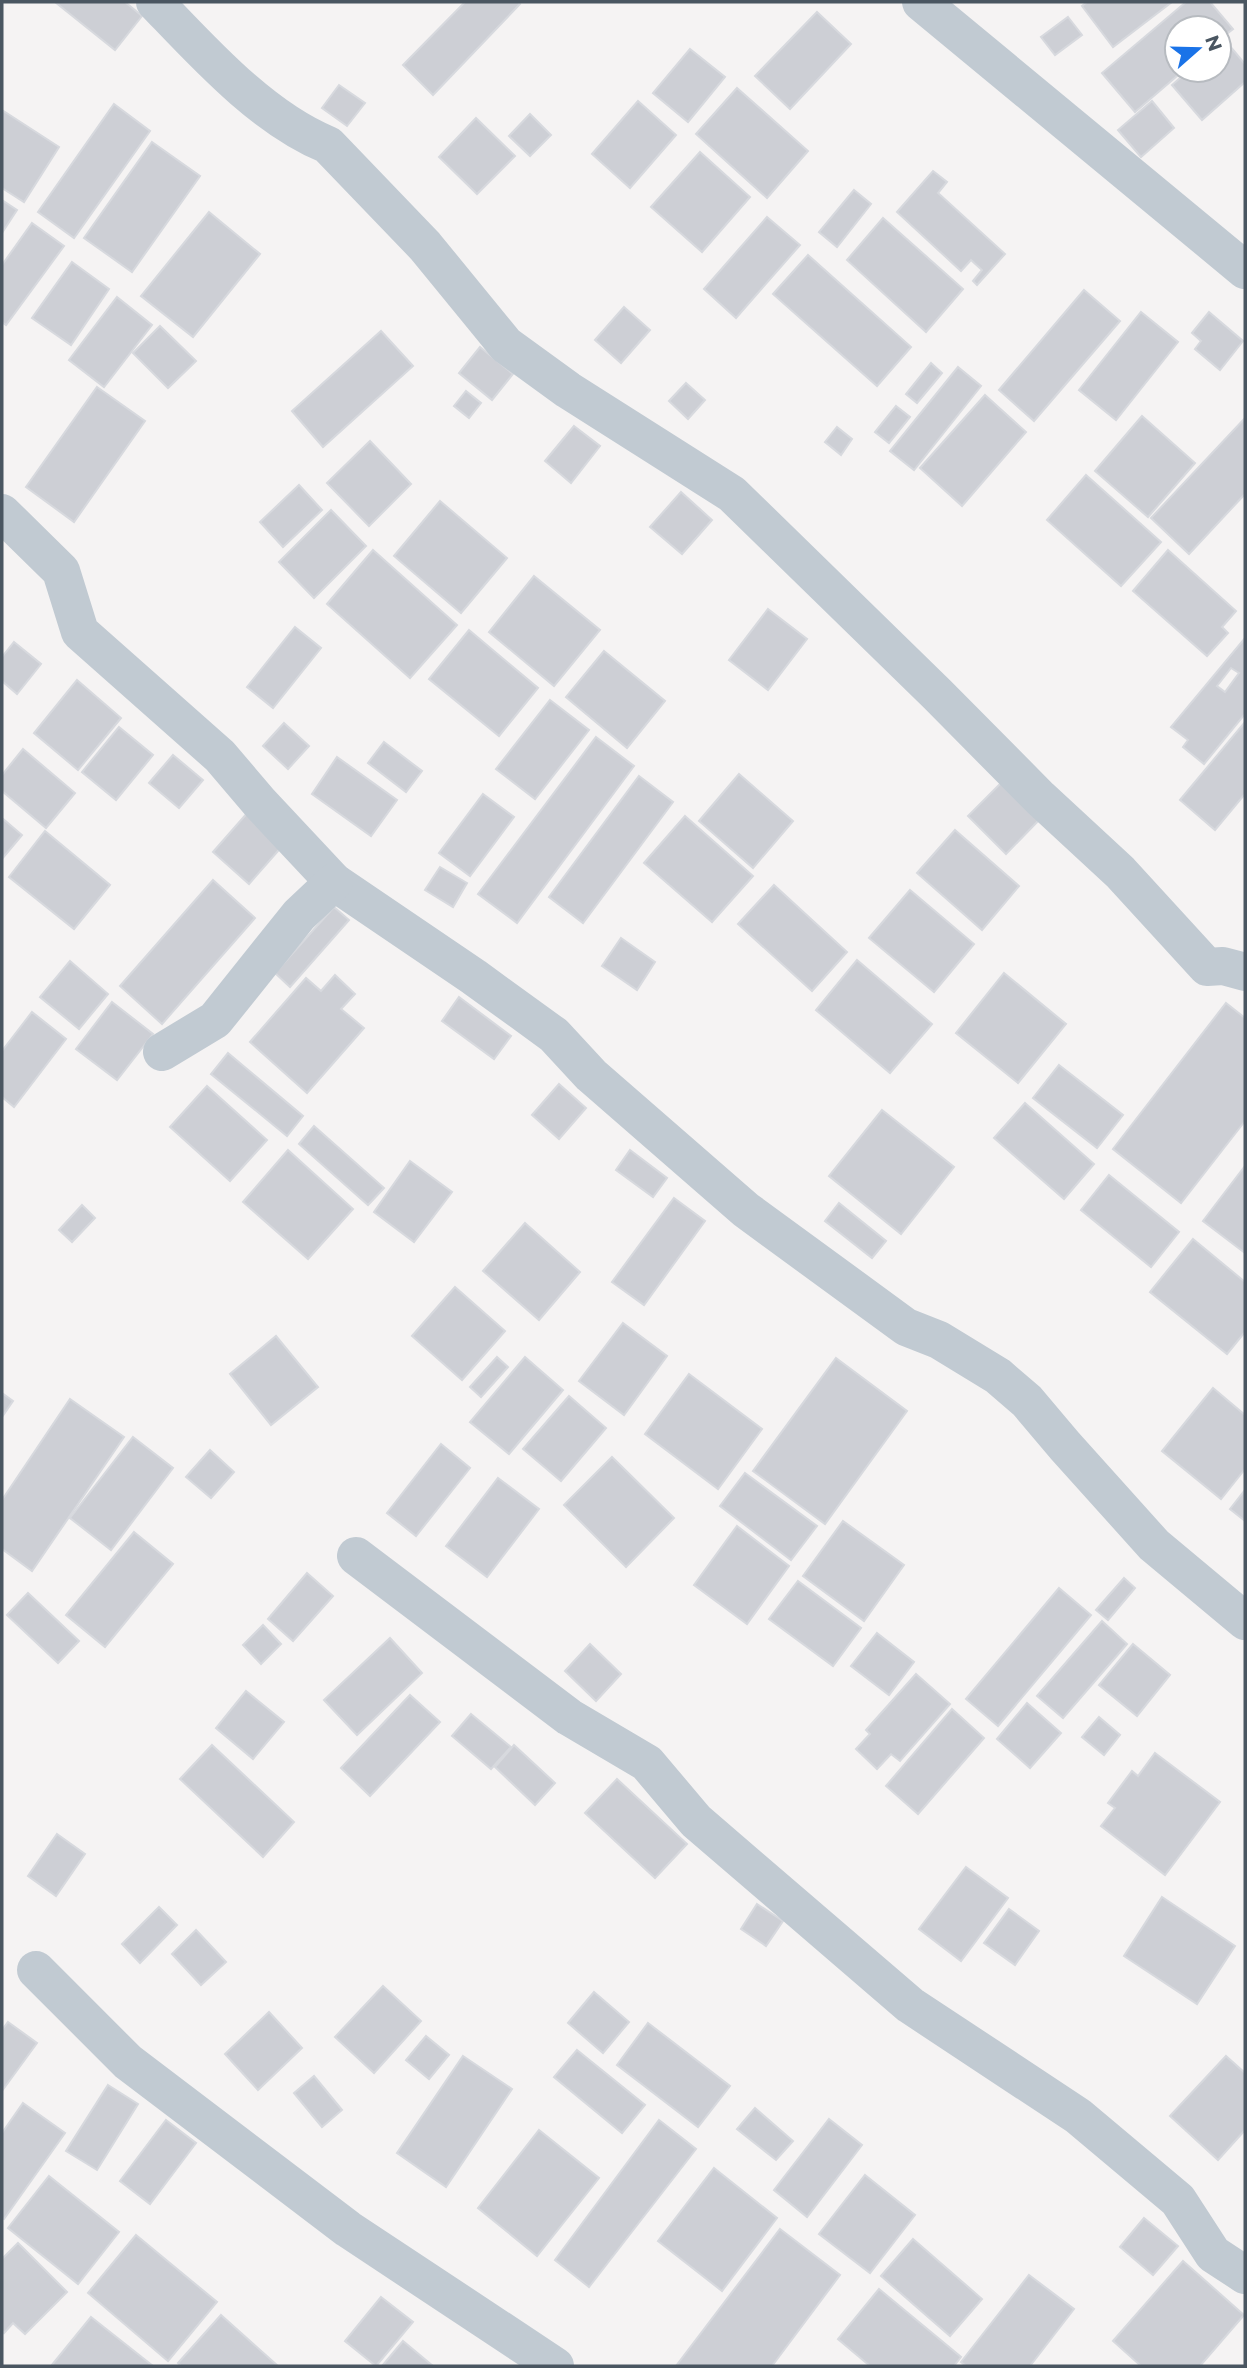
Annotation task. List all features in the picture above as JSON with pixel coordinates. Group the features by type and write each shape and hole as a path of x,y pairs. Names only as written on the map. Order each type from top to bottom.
{"street":[{"path":"155,2 248,94 309,137 328,145 425,246 506,345 568,390 732,494 937,694 1040,799 1120,872 1208,967 1223,965 1245,972"},
{"path":"921,2 1245,270"},
{"path":"2,513 61,571 80,632 220,756 334,882 554,1035 591,1075 746,1210 906,1327 939,1340 998,1376 1027,1401 1154,1545 1245,1621"},
{"path":"162,1052 215,1020 299,915 334,882"},
{"path":"356,1556 569,1717 648,1763 696,1821 910,2005 1077,2116 1178,2200 1213,2254 1245,2275"},
{"path":"36,1969 128,2062 348,2229 555,2366"}],"building":[{"path":"55,2 125,2 142,16 115,50"},
{"path":"465,2 520,4 433,95 403,65"},
{"path":"1087,2 1172,2 1113,47 1082,6"},
{"path":"1186,2 1210,2 1220,14 1172,14"},
{"path":"817,12 851,44 790,109 755,76"},
{"path":"1068,17 1082,35 1055,55 1041,37"},
{"path":"1163,21 1163,84 1168,84 1135,112 1102,73"},
{"path":"690,49 725,77 688,122 653,93"},
{"path":"1233,50 1245,64 1245,82 1202,120 1172,85 1233,84"},
{"path":"339,85 365,103 347,126 322,108"},
{"path":"737,88 808,151 767,198 696,134"},
{"path":"638,101 676,135 630,188 592,154"},
{"path":"1152,101 1174,128 1141,157 1118,130"},
{"path":"114,104 150,131 74,238 38,212"},
{"path":"2,110 59,147 24,202 2,188"},
{"path":"530,114 551,135 530,156 509,136"},
{"path":"476,118 515,156 477,194 439,157"},
{"path":"152,142 200,176 132,272 84,238"},
{"path":"700,152 750,197 702,252 651,207"},
{"path":"933,171 947,182 938,193 1005,254 977,285 973,281 982,270 971,260 961,271 897,212"},
{"path":"854,190 871,204 837,247 819,232"},
{"path":"2,200 17,210 2,233"},
{"path":"209,212 260,254 193,337 141,296"},
{"path":"767,217 800,245 736,318 704,289"},
{"path":"883,218 963,289 926,332 847,260"},
{"path":"32,223 64,246 6,325 2,322 2,265"},
{"path":"808,255 911,347 877,386 773,294"},
{"path":"72,262 109,289 71,345 32,318"},
{"path":"1084,290 1120,321 1034,421 999,390"},
{"path":"117,297 152,325 104,387 69,360"},
{"path":"624,307 650,330 621,363 595,340"},
{"path":"1141,312 1178,342 1116,420 1079,390"},
{"path":"1209,312 1243,341 1220,370 1195,349 1201,341 1192,333"},
{"path":"160,326 196,361 168,388 133,353"},
{"path":"381,331 413,366 323,447 292,411"},
{"path":"480,347 513,374 492,400 459,373"},
{"path":"931,363 942,373 917,403 906,394"},
{"path":"958,367 981,386 914,470 890,451"},
{"path":"686,383 705,400 688,419 669,401"},
{"path":"97,387 145,421 74,522 26,487"},
{"path":"466,391 481,403 469,418 454,406"},
{"path":"985,395 1026,432 962,506 920,468"},
{"path":"896,406 910,417 889,443 875,432"},
{"path":"1142,416 1195,463 1148,517 1095,471"},
{"path":"1245,418 1245,494 1189,554 1151,518"},
{"path":"574,426 600,446 571,483 545,461"},
{"path":"837,427 852,439 841,455 825,442"},
{"path":"370,441 411,484 369,526 327,483"},
{"path":"1086,475 1161,542 1121,586 1047,520"},
{"path":"299,485 322,510 283,547 260,522"},
{"path":"681,492 712,520 682,554 650,527"},
{"path":"440,501 507,558 461,613 394,556"},
{"path":"331,510 366,546 314,598 279,562"},
{"path":"373,550 457,625 410,678 327,604"},
{"path":"1168,550 1236,611 1222,627 1228,633 1207,656 1133,591"},
{"path":"534,576 600,630 554,686 489,632"},
{"path":"768,609 807,639 768,690 729,660"},
{"path":"295,627 321,648 273,708 247,687"},
{"path":"469,630 538,688 499,736 429,679"},
{"path":"1245,638 1245,714 1204,764 1183,747 1188,740 1171,727","holes":["1231,668 1239,673 1225,692 1217,686"]},
{"path":"14,642 41,664 17,694 2,681 2,657"},
{"path":"604,651 665,701 627,748 566,697"},
{"path":"77,680 121,718 78,770 34,733"},
{"path":"550,700 589,730 535,799 496,769"},
{"path":"1245,722 1245,794 1215,830 1180,800"},
{"path":"284,723 309,746 288,769 263,746"},
{"path":"119,727 153,755 116,800 82,772"},
{"path":"596,737 634,766 517,923 478,894"},
{"path":"384,742 422,771 406,792 368,763"},
{"path":"23,749 75,793 46,828 2,791 2,775"},
{"path":"173,755 203,780 179,808 149,783"},
{"path":"337,757 397,800 371,836 312,794"},
{"path":"739,774 793,821 753,868 699,821"},
{"path":"639,776 673,802 583,923 549,897"},
{"path":"1005,779 1043,816 1006,854 968,816"},
{"path":"483,794 514,817 470,876 439,853"},
{"path":"249,811 285,843 249,884 213,852"},
{"path":"685,816 753,876 712,922 644,863"},
{"path":"2,818 22,835 2,859"},
{"path":"955,830 1019,886 982,930 917,873"},
{"path":"45,831 110,885 74,929 9,877"},
{"path":"440,867 467,883 453,907 425,890"},
{"path":"213,880 255,918 162,1024 120,986"},
{"path":"774,885 847,952 812,991 738,924"},
{"path":"910,890 974,944 934,992 869,938"},
{"path":"334,907 349,920 290,987 275,973"},
{"path":"621,938 655,962 637,990 602,966"},
{"path":"857,960 932,1024 890,1073 816,1010"},
{"path":"70,961 108,994 79,1029 40,997"},
{"path":"1004,973 1066,1024 1018,1083 956,1033"},
{"path":"335,975 355,994 341,1009 364,1028 307,1093 250,1042 306,978 321,991"},
{"path":"459,997 511,1036 494,1059 442,1021"},
{"path":"112,1002 153,1034 117,1080 76,1049"},
{"path":"1226,1003 1245,1018 1245,1121 1181,1203 1113,1149"},
{"path":"32,1012 66,1039 14,1107 2,1097 2,1051"},
{"path":"228,1053 303,1116 287,1136 211,1074"},
{"path":"1059,1065 1123,1115 1097,1148 1033,1098"},
{"path":"559,1084 586,1108 559,1139 532,1115"},
{"path":"207,1086 267,1140 230,1181 170,1127"},
{"path":"1025,1103 1094,1164 1064,1199 994,1138"},
{"path":"882,1110 954,1167 901,1234 829,1176"},
{"path":"314,1126 384,1188 368,1205 299,1144"},
{"path":"288,1150 353,1209 308,1259 243,1202"},
{"path":"630,1150 667,1178 653,1197 616,1170"},
{"path":"410,1161 452,1192 414,1242 374,1212"},
{"path":"1245,1166 1245,1253 1203,1221"},
{"path":"1109,1175 1179,1232 1151,1267 1081,1210"},
{"path":"674,1198 705,1221 644,1305 612,1282"},
{"path":"839,1203 886,1241 872,1258 825,1221"},
{"path":"82,1205 95,1218 72,1242 59,1230"},
{"path":"525,1223 580,1272 539,1320 483,1271"},
{"path":"1193,1239 1245,1282 1245,1332 1227,1354 1150,1292"},
{"path":"455,1287 505,1331 462,1380 412,1336"},
{"path":"623,1323 667,1356 624,1415 579,1381"},
{"path":"276,1336 318,1387 271,1425 230,1374"},
{"path":"497,1357 508,1367 481,1397 470,1387"},
{"path":"525,1357 563,1390 509,1454 470,1422"},
{"path":"836,1358 907,1411 825,1524 753,1471"},
{"path":"689,1374 762,1429 718,1489 645,1434"},
{"path":"1213,1388 1245,1415 1245,1469 1221,1499 1162,1451"},
{"path":"2,1393 13,1401 2,1417"},
{"path":"569,1396 606,1428 561,1481 523,1449"},
{"path":"70,1399 124,1437 32,1571 2,1549 2,1500"},
{"path":"133,1437 173,1468 111,1550 70,1518"},
{"path":"441,1444 470,1468 416,1536 387,1513"},
{"path":"210,1450 234,1472 211,1498 186,1477"},
{"path":"612,1457 674,1518 626,1567 564,1505"},
{"path":"745,1473 817,1526 791,1560 720,1506"},
{"path":"498,1478 539,1509 487,1577 446,1546"},
{"path":"1245,1490 1245,1521 1230,1509"},
{"path":"843,1521 904,1565 864,1621 803,1576"},
{"path":"737,1526 789,1566 747,1624 694,1585"},
{"path":"134,1532 173,1564 105,1647 66,1615"},
{"path":"307,1573 333,1596 293,1641 268,1619"},
{"path":"1124,1578 1135,1588 1108,1620 1096,1610"},
{"path":"798,1581 861,1628 833,1666 769,1619"},
{"path":"1059,1588 1091,1615 998,1726 966,1699"},
{"path":"28,1593 79,1641 58,1663 7,1615"},
{"path":"1102,1621 1127,1644 1063,1718 1037,1696"},
{"path":"263,1625 281,1644 261,1664 243,1645"},
{"path":"877,1633 914,1662 889,1695 851,1666"},
{"path":"390,1638 422,1673 357,1735 324,1700"},
{"path":"590,1644 621,1674 596,1701 565,1671"},
{"path":"1133,1644 1170,1675 1137,1716 1099,1685"},
{"path":"916,1674 950,1704 900,1761 891,1754 877,1769 856,1749 870,1734 866,1730"},
{"path":"246,1691 284,1722 253,1759 216,1728"},
{"path":"410,1695 440,1722 370,1796 341,1768"},
{"path":"1027,1703 1061,1733 1030,1768 997,1739"},
{"path":"952,1709 984,1738 918,1814 886,1786"},
{"path":"471,1714 511,1747 491,1769 452,1736"},
{"path":"1099,1717 1120,1735 1104,1755 1082,1737"},
{"path":"212,1745 294,1822 263,1857 180,1779"},
{"path":"514,1745 555,1783 535,1805 495,1767"},
{"path":"1155,1753 1220,1802 1165,1875 1101,1826 1115,1808 1108,1803 1132,1771 1138,1776"},
{"path":"617,1779 687,1844 655,1878 585,1813"},
{"path":"57,1834 85,1854 56,1896 28,1876"},
{"path":"966,1867 1008,1898 961,1961 919,1929"},
{"path":"1162,1897 1235,1946 1197,2004 1124,1956"},
{"path":"757,1904 783,1921 766,1946 741,1929"},
{"path":"159,1907 177,1925 140,1963 122,1944"},
{"path":"1009,1909 1039,1931 1015,1965 984,1943"},
{"path":"196,1930 226,1962 201,1985 172,1954"},
{"path":"383,1986 421,2021 374,2073 335,2037"},
{"path":"594,1992 629,2022 603,2053 568,2023"},
{"path":"269,2012 302,2048 258,2090 225,2054"},
{"path":"8,2022 37,2043 2,2091 2,2030"},
{"path":"648,2023 730,2086 698,2127 617,2065"},
{"path":"426,2036 449,2055 429,2079 406,2060"},
{"path":"577,2050 645,2105 622,2133 554,2077"},
{"path":"463,2056 512,2089 446,2187 397,2153"},
{"path":"1226,2056 1245,2073 1245,2130 1218,2160 1170,2116"},
{"path":"314,2076 342,2110 322,2127 294,2093"},
{"path":"108,2085 138,2104 97,2170 66,2151"},
{"path":"23,2103 65,2133 4,2219 2,2133"},
{"path":"755,2108 793,2141 776,2160 737,2129"},
{"path":"829,2119 862,2145 807,2217 774,2190"},
{"path":"166,2120 196,2143 150,2204 120,2181"},
{"path":"659,2120 696,2149 589,2287 555,2260"},
{"path":"539,2130 599,2178 537,2256 478,2208"},
{"path":"714,2168 777,2218 722,2291 658,2241"},
{"path":"865,2175 915,2215 870,2273 819,2234"},
{"path":"49,2176 119,2232 78,2284 8,2228"},
{"path":"1144,2218 1178,2246 1153,2275 1120,2247"},
{"path":"780,2229 840,2275 772,2366 676,2366"},
{"path":"136,2235 217,2302 168,2361 88,2293"},
{"path":"913,2239 982,2299 950,2336 881,2276"},
{"path":"18,2243 67,2292 25,2334 13,2323 4,2333 2,2330 2,2259"},
{"path":"1183,2261 1244,2315 1200,2366 1141,2366 1113,2341"},
{"path":"1029,2275 1074,2309 1030,2366 966,2366 961,2362"},
{"path":"879,2289 961,2357 954,2366 870,2366 838,2339"},
{"path":"381,2297 413,2322 376,2366 345,2341"},
{"path":"221,2315 278,2366 181,2366 178,2363"},
{"path":"91,2317 153,2366 51,2366"},
{"path":"403,2341 433,2366 382,2366"}]}
